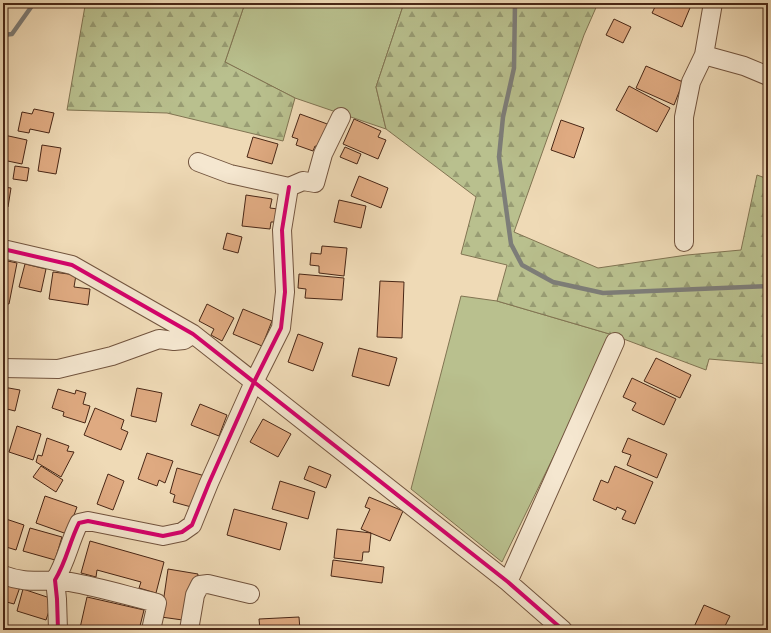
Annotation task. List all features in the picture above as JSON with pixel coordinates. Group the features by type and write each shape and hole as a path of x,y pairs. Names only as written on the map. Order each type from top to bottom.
{"street":[{"path":"684,242 684,117 691,82 704,55 713,3"},
{"path":"704,55 744,66 768,76"},
{"path":"198,162 230,174 289,187 303,181 315,183 323,154 341,117"},
{"path":"58,630 58,599 55,580 64,565 73,536 79,523 88,521 164,536 182,532 192,525 254,382 281,328 285,292 282,230 289,187"},
{"path":"3,249 72,265 194,334 508,582 563,630"},
{"path":"3,368 58,369 112,356 158,339 174,341 184,340 194,334"},
{"path":"508,582 615,342"},
{"path":"3,575 24,581 38,582 55,580 71,582 157,603 151,630"},
{"path":"189,630 195,595 200,585 208,584 250,594"}],"green space":[{"path":"70,3 245,3 225,62 295,98 283,141 167,113 67,110 85,6"},
{"path":"245,3 404,3 376,87 386,129 295,98 225,62"},
{"path":"404,3 598,3 584,35 514,232 598,268 687,255 741,250 757,175 768,179 768,364 709,359 706,370 613,335 497,301 507,265 461,254 476,197 386,129 376,87"},
{"path":"461,296 497,301 613,335 502,562 411,489"}],"building":[{"path":"657,3 692,3 682,27 652,13"},
{"path":"614,19 631,27 623,43 606,35"},
{"path":"646,66 683,82 674,105 636,88"},
{"path":"629,86 670,108 657,132 616,110"},
{"path":"3,109 7,110 3,127"},
{"path":"34,109 54,113 49,133 30,129 29,133 18,131 22,112 32,114"},
{"path":"300,114 330,125 323,148 315,146 313,151 296,145 298,139 292,137"},
{"path":"354,119 381,131 378,137 386,140 378,159 343,144"},
{"path":"561,120 584,128 574,158 551,150"},
{"path":"4,135 27,140 22,164 3,160"},
{"path":"253,137 278,144 272,164 247,157"},
{"path":"42,145 61,148 56,174 38,171"},
{"path":"345,147 361,154 357,164 340,157"},
{"path":"15,166 29,168 27,181 13,179"},
{"path":"359,176 388,188 381,208 351,196"},
{"path":"3,187 11,188 8,207 3,206"},
{"path":"246,195 272,199 270,208 278,209 276,222 271,222 270,229 242,226"},
{"path":"339,200 366,206 361,228 334,222"},
{"path":"227,233 242,237 238,253 223,249"},
{"path":"322,246 347,248 344,276 319,273 319,266 310,265 311,253 321,254"},
{"path":"3,260 17,263 9,304 3,303"},
{"path":"25,264 46,269 41,292 19,287"},
{"path":"53,272 76,275 74,287 90,289 88,305 49,299"},
{"path":"299,274 344,278 342,300 305,298 306,289 298,288"},
{"path":"380,281 404,282 402,338 377,337"},
{"path":"207,304 234,318 222,341 211,335 214,329 199,321"},
{"path":"243,309 272,321 262,346 233,334"},
{"path":"298,334 323,343 313,371 288,362"},
{"path":"359,348 397,358 389,386 352,376"},
{"path":"656,358 691,375 680,398 644,381"},
{"path":"632,378 676,399 664,425 632,410 636,403 623,397"},
{"path":"3,387 20,390 15,411 3,408"},
{"path":"137,388 162,393 156,422 131,416"},
{"path":"58,389 75,394 76,390 86,393 83,404 90,406 85,423 63,416 64,412 52,408"},
{"path":"200,404 227,415 219,436 191,425"},
{"path":"95,408 124,420 121,429 128,432 121,450 84,435"},
{"path":"263,419 291,434 278,457 250,442"},
{"path":"17,426 41,434 33,460 9,452"},
{"path":"47,438 69,446 67,451 74,452 61,477 36,462 38,455 42,456"},
{"path":"628,438 667,454 657,478 627,465 631,455 622,452"},
{"path":"147,453 173,461 165,483 159,480 157,486 138,479"},
{"path":"41,466 63,480 56,492 33,477"},
{"path":"309,466 331,475 326,488 304,479"},
{"path":"615,466 653,482 635,524 622,519 626,511 617,507 616,510 593,500 601,480 608,483"},
{"path":"177,468 205,476 195,508 173,502 175,495 170,493"},
{"path":"108,474 124,481 113,510 97,504"},
{"path":"280,481 315,492 308,519 272,509"},
{"path":"45,496 77,507 67,534 36,523"},
{"path":"369,497 403,511 390,541 361,529 370,509 365,507"},
{"path":"234,509 287,523 280,550 227,535"},
{"path":"3,518 24,525 16,550 3,546"},
{"path":"30,528 62,537 55,560 23,551"},
{"path":"337,529 371,533 369,552 363,552 362,561 334,558"},
{"path":"90,541 164,562 156,593 139,588 141,582 97,570 96,577 81,573"},
{"path":"333,560 384,567 382,583 331,576"},
{"path":"168,569 198,574 190,621 161,617"},
{"path":"3,580 20,587 14,604 3,601"},
{"path":"23,589 53,599 46,620 17,611"},
{"path":"87,597 144,610 139,630 87,630 80,628"},
{"path":"704,605 730,616 723,630 702,630 694,627"},
{"path":"299,617 300,630 260,630 259,619"}],"waterway":[{"path":"3,35 12,34 34,3"},
{"path":"515,3 514,68 503,117 499,157 511,244 522,265 553,282 603,293 768,286"}],"cycle path":[{"path":"58,630 55,580 79,523 88,521 163,536 182,532 192,525 254,382 281,328 285,292 282,230 289,187"},
{"path":"3,249 72,265 193,334 508,582 563,630"}]}
